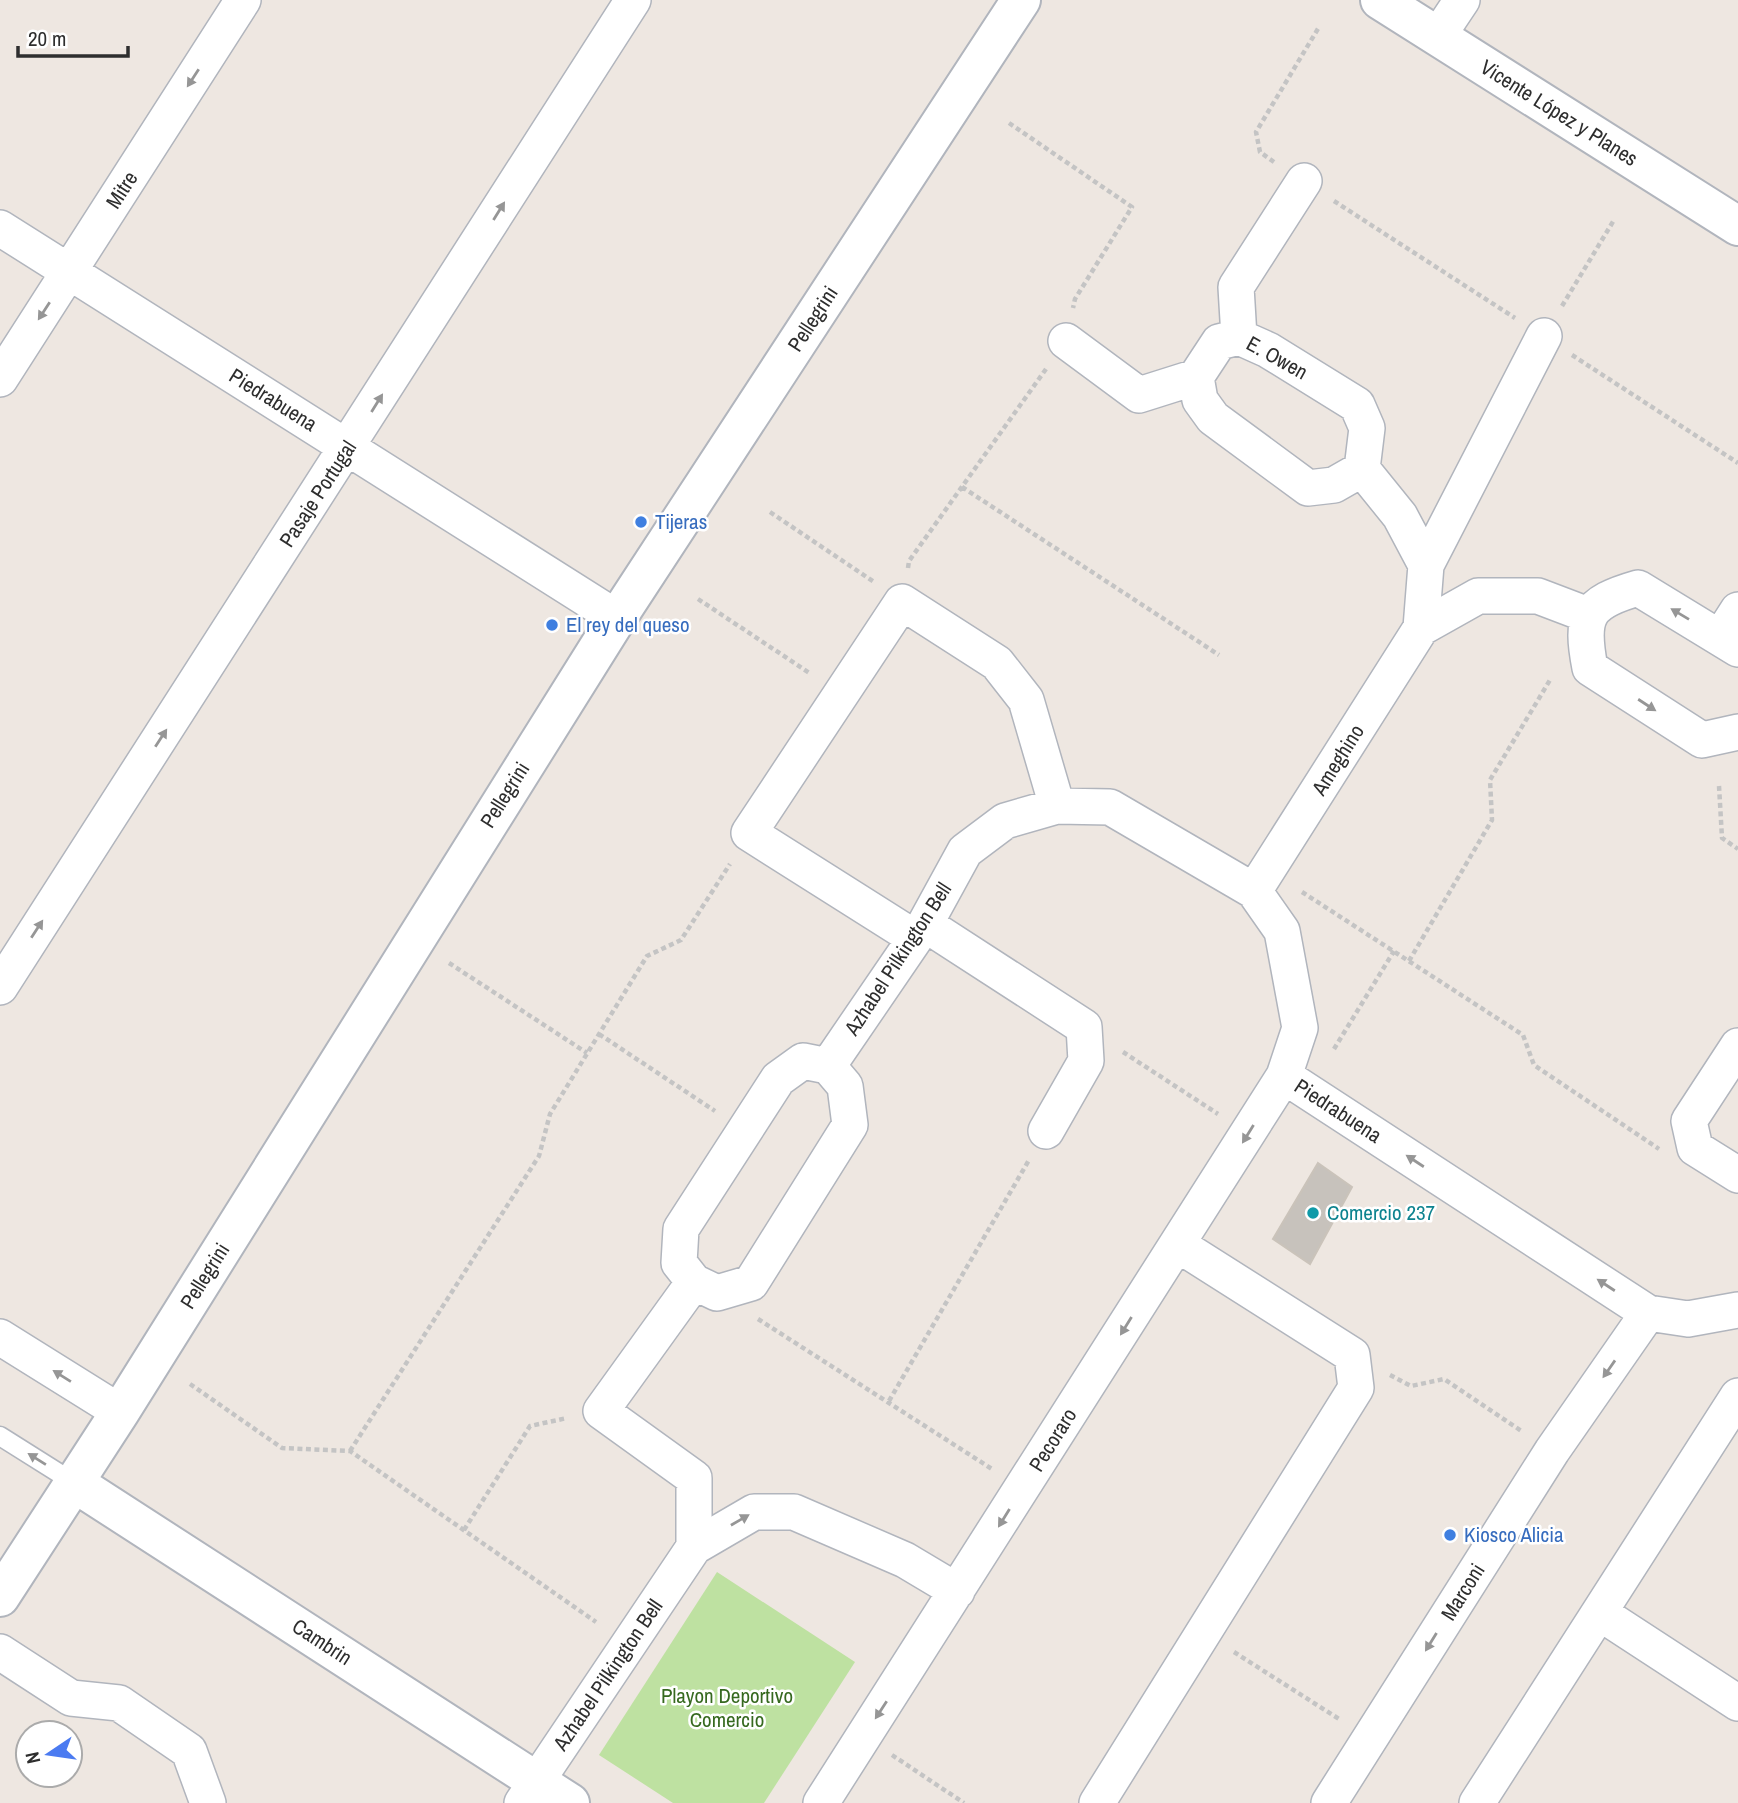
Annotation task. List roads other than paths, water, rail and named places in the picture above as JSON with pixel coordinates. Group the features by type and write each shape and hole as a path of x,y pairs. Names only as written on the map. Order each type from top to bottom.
{"street":[{"name":"Mitre","path":"0,379 243,0"},
{"name":"Pasaje Portugal","path":"0,986 348,448 633,0"},
{"name":"Pellegrini","path":"0,1597 120,1412 617,618 1021,0"},
{"name":"Vicente López y Planes","path":"1380,0 1738,226"},
{"path":"1438,36 1462,0"},
{"path":"1239,337 1236,287 1304,181"},
{"name":"Piedrabuena","path":"0,228 617,618"},
{"path":"1422,628 1426,565 1544,336"},
{"name":"E. Owen","path":"1196,377 1219,342 1239,337 1268,351 1357,405 1367,428 1362,469"},
{"path":"1066,341 1139,395 1196,377 1200,400 1213,418 1308,488 1334,485 1362,469 1400,516 1426,565"},
{"path":"1732,633 1638,588 1612,596 1588,615 1584,636 1590,668 1702,740 1738,732"},
{"path":"1422,628 1478,596 1538,596 1588,615"},
{"path":"1046,1131 1086,1061 1084,1027 749,833 902,601 997,663 1026,700 1057,806"},
{"name":"Ameghino","path":"1254,891 1422,628"},
{"name":"Piedrabuena","path":"965,851 1005,821 1057,806 1110,807 1254,891 1282,931 1295,991 1300,1028 1284,1076 1648,1313 1688,1319 1738,1310"},
{"name":"Azhabel Pilkington Bell","path":"828,1066 920,931 965,851"},
{"path":"1738,1046 1689,1121 1695,1148 1738,1175"},
{"path":"694,1547 694,1478 601,1411 705,1288 751,1283 850,1125 845,1086 828,1066 803,1061 778,1079 681,1229 679,1263 705,1288"},
{"name":"Pecoraro","path":"821,1803 1284,1076"},
{"path":"1097,1803 1356,1388 1352,1355 1177,1244"},
{"name":"Marconi","path":"1329,1803 1552,1451 1648,1313"},
{"path":"0,1338 120,1412"},
{"path":"1477,1803 1738,1396"},
{"name":"Cambrin","path":"73,1482 529,1792 570,1803"},
{"name":"Azhabel Pilkington Bell","path":"529,1792 694,1547 754,1511 794,1512 905,1559 957,1591"},
{"path":"1600,1613 1738,1703"},
{"path":"0,1652 71,1698 119,1703 189,1751 208,1803"}],"lane":[{"path":"0,1436 73,1482"}],"place":[{"name":"Tijeras","path":"641,522"},
{"name":"El rey del queso","path":"552,625"},
{"name":"Comercio 237","path":"1313,1213"},
{"name":"Kiosco Alicia","path":"1450,1535"}],"park label":[{"name":"Playon Deportivo Comercio","path":"727,1708"}]}
